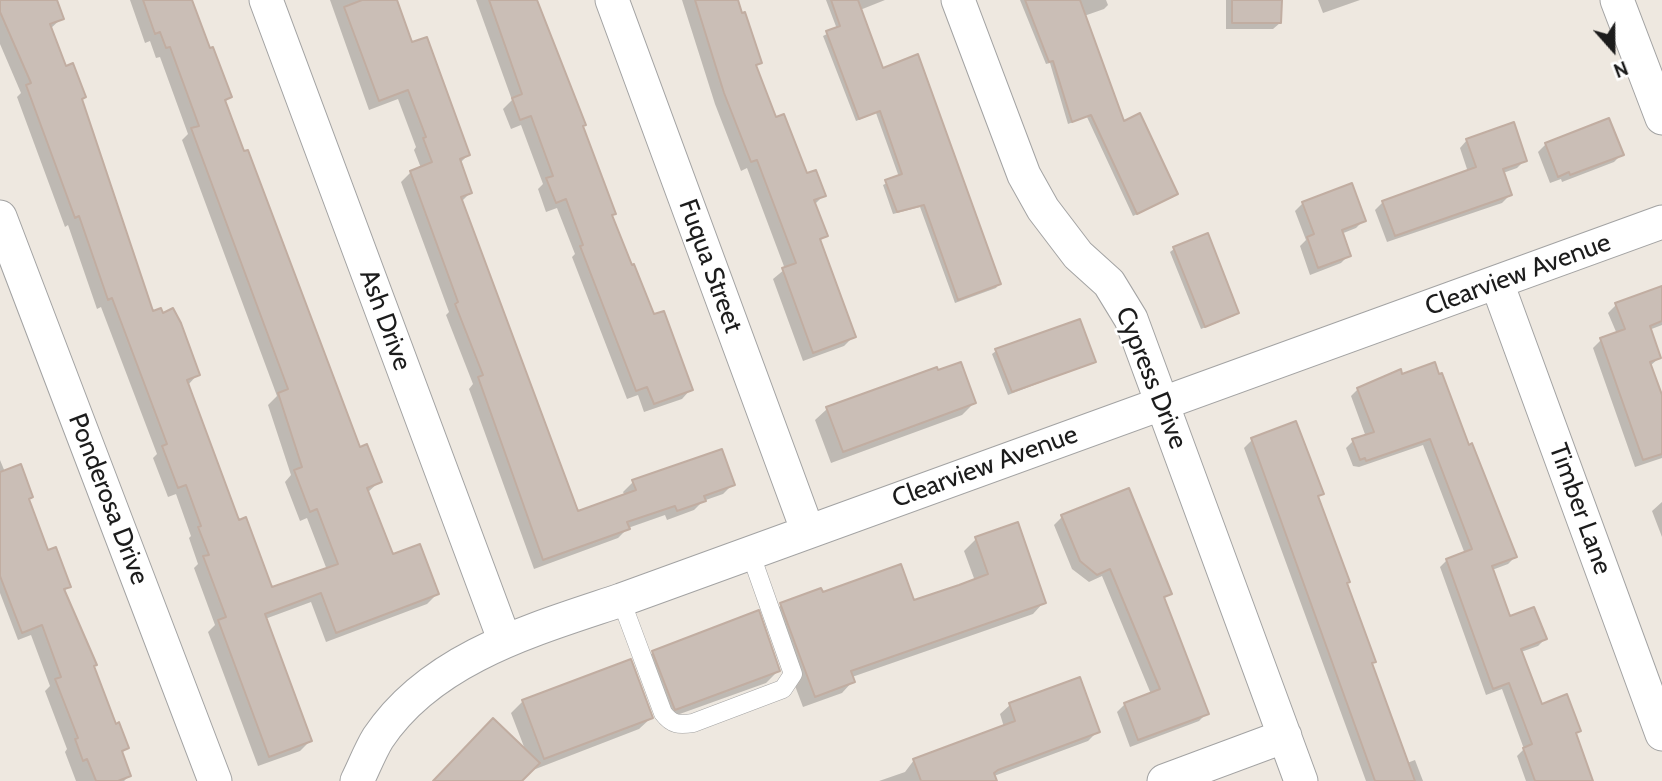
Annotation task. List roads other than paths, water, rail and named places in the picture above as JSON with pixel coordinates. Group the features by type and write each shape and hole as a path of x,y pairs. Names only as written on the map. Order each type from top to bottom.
{"street":[{"name":"Ash Drive","path":"266,0 504,639"},
{"name":"Fuqua Street","path":"612,0 808,532"},
{"name":"Cypress Drive","path":"958,0 1024,175 1043,209 1078,256 1109,283 1131,318 1301,781"},
{"path":"1617,0 1662,118"},
{"name":"Ponderosa Drive","path":"0,217 215,781"},
{"name":"Clearview Avenue","path":"357,781 378,738 407,706 435,682 504,639 621,600 1662,222"},
{"name":"Timber Lane","path":"1497,283 1662,734"},
{"path":"1164,781 1285,736"}],"lane":[{"path":"621,600 663,713 670,721 680,725 693,723 783,689 793,674 750,552"}]}
